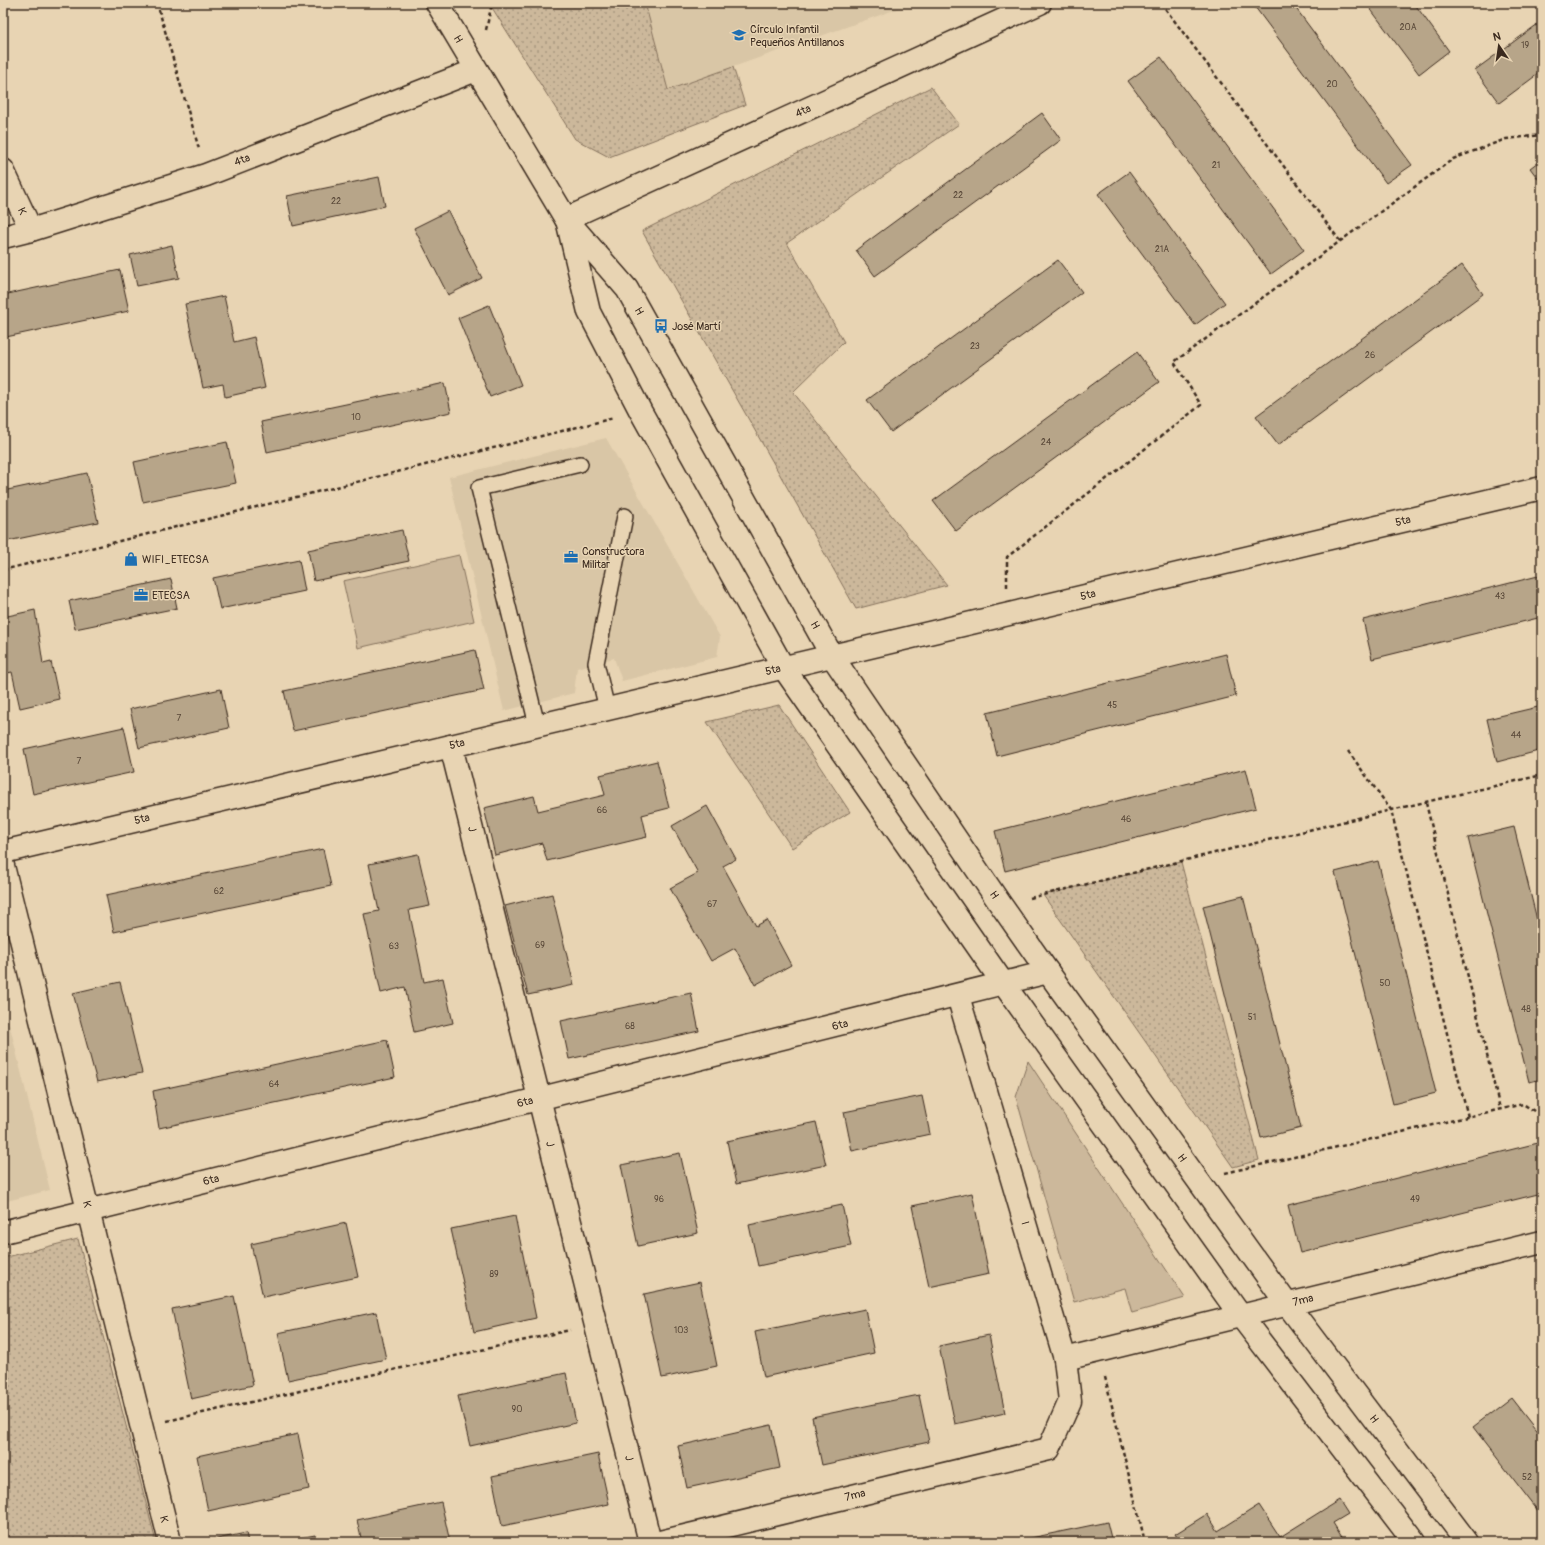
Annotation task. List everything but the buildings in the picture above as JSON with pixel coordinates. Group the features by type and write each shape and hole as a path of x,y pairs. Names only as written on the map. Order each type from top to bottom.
{"street":[{"name":"H","path":"437,3 566,218 627,289 832,656 1048,972 1287,1304 1467,1542"},
{"name":"4ta","path":"566,218 1040,3"},
{"name":"4ta","path":"3,237 31,230 206,175 476,70"},
{"name":"K","path":"3,170 31,230"},
{"name":"H","path":"566,218 589,312 641,412 783,667 1002,983 1240,1315 1414,1542"},
{"name":"5ta","path":"3,852 1542,488"},
{"name":"J","path":"451,746 650,1542"},
{"name":"K","path":"3,866 170,1542"},
{"name":"6ta","path":"3,1232 958,996 1002,983 1048,972"},
{"name":"I","path":"958,996 1065,1359 1070,1401 1049,1449"},
{"name":"7ma","path":"1065,1359 1542,1242"},
{"name":"7ma","path":"660,1542 1049,1449"}],"lane":[{"path":"537,725 479,488 580,464"},
{"path":"607,709 596,663 625,516"}],"path":[{"path":"157,3 206,175"},
{"path":"1161,3 1340,241"},
{"path":"1006,614 1007,557 1202,405 1174,362 1452,159 1506,139 1542,135"},
{"path":"3,570 641,412"},
{"path":"1348,752 1391,810 1468,1117"},
{"path":"1001,905 1391,810 1541,777"},
{"path":"1426,803 1500,1109"},
{"path":"1197,1179 1524,1104 1542,1116"},
{"path":"141,1427 596,1325"},
{"path":"1098,1350 1145,1542"}],"shaded area":[{"path":"489,3 645,3 668,90 733,67 745,105 609,157 575,139"},
{"name":"Círculo Infantil Pequeños Antillanos","path":"645,3 914,3 668,90"},
{"path":"931,87 959,124 787,243 844,342 793,392 947,585 856,609 642,231"},
{"name":"Constructora Militar","path":"606,438 720,637 717,657 622,681 614,658 577,668 574,693 504,711 449,477"},
{"path":"459,555 474,621 358,648 343,581"},
{"path":"779,705 850,812 792,848 707,722"},
{"path":"1181,862 1259,1160 1233,1167 1043,895"},
{"path":"3,998 50,1190 3,1202"},
{"path":"1028,1061 1185,1298 1132,1313 1125,1288 1074,1302 1016,1097"},
{"path":"78,1239 156,1542 3,1542 3,1258"}],"place":[{"name":"Círculo Infantil Pequeños Antillanos","path":"739,35"},
{"name":"José Martí","path":"661,326"},
{"name":"Constructora Militar","path":"571,557"},
{"name":"WIFI_ETECSA","path":"131,559"},
{"name":"ETECSA","path":"141,595"}]}
